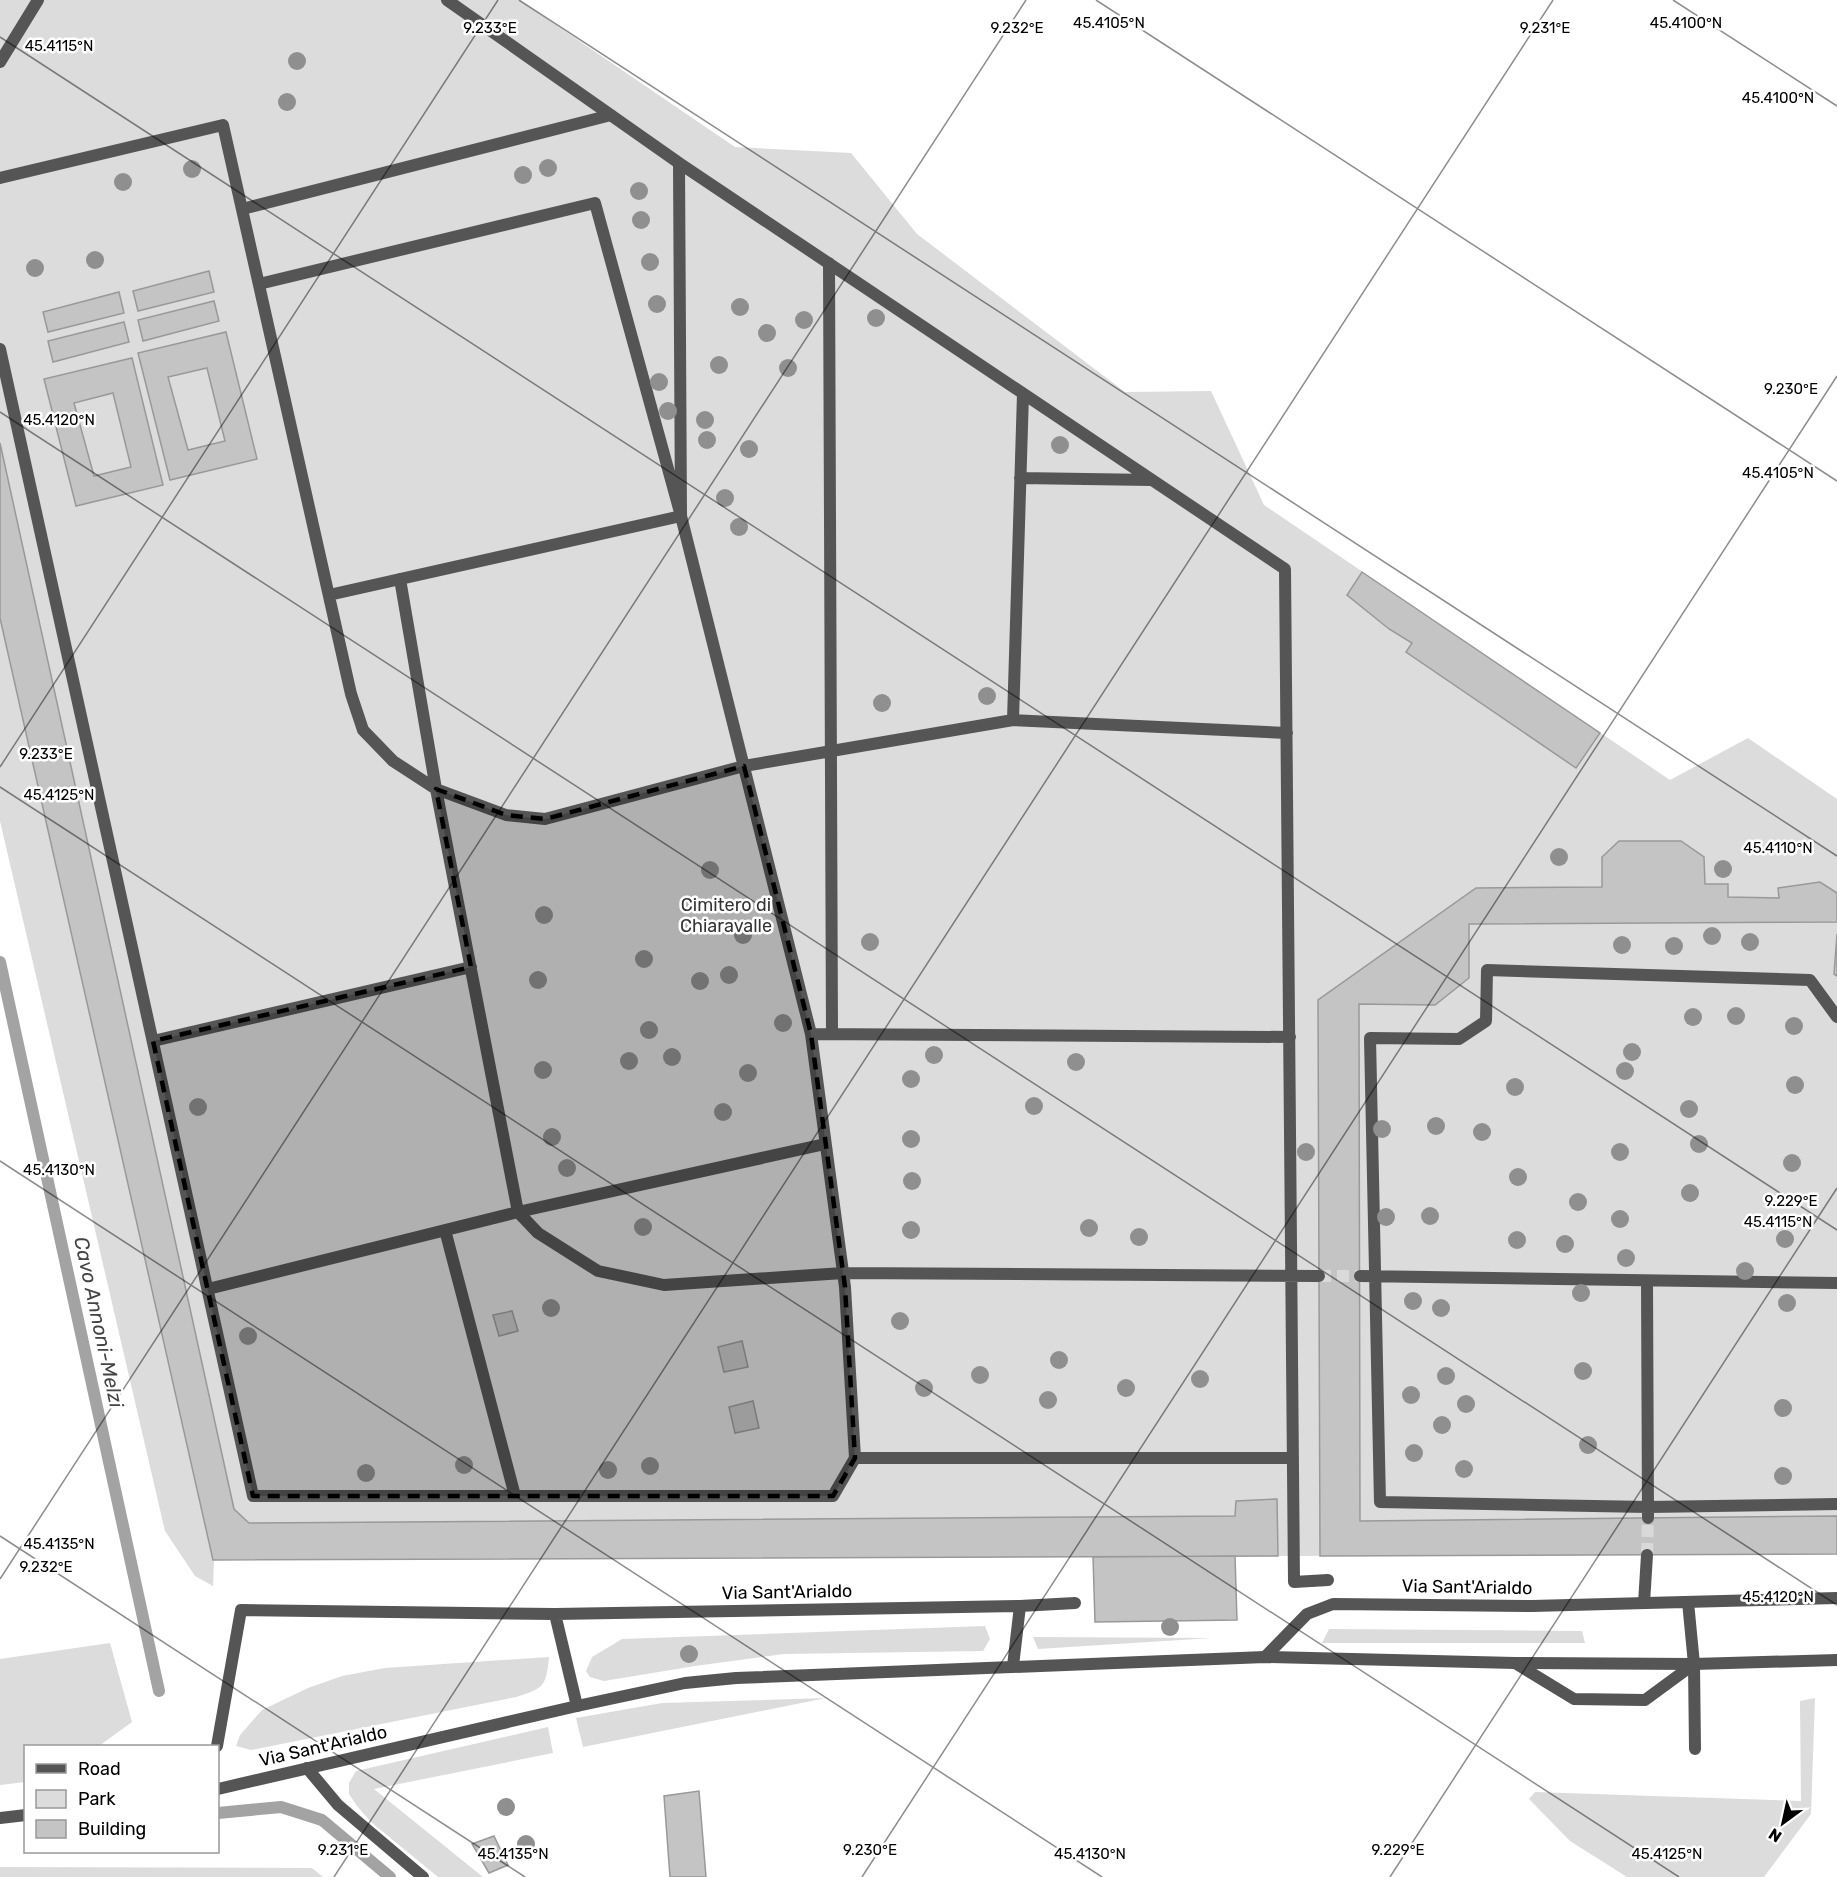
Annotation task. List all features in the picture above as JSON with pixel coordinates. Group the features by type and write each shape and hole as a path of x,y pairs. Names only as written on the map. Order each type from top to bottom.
{"street":[{"path":"0,62 38,0"},
{"path":"447,0 679,163 1285,569 1294,1582 1328,1580"},
{"path":"242,209 611,115"},
{"path":"0,178 223,125 351,694 363,730 393,761 436,789 506,815 545,819 744,766 1013,720 1287,733"},
{"path":"679,163 681,516"},
{"path":"0,348 253,1496 833,1496 855,1458 845,1287 810,1034 681,516 595,203 259,284"},
{"path":"829,263 831,1034"},
{"path":"1013,720 1023,394"},
{"path":"1020,478 1152,480"},
{"path":"329,595 681,516"},
{"path":"400,579 436,789 518,1212 538,1233 598,1271 664,1285 843,1273 1319,1276"},
{"path":"153,1041 471,967"},
{"path":"1837,1017 1810,980 1487,970 1486,1021 1459,1039 1370,1038 1380,1502 1648,1513 1837,1504"},
{"path":"810,1034 1290,1037"},
{"path":"208,1289 518,1212 825,1144"},
{"path":"445,1230 515,1496"},
{"path":"1360,1276 1837,1283"},
{"path":"1647,1281 1648,1513"},
{"path":"855,1458 1293,1458"},
{"path":"1644,1603 1647,1555"},
{"name":"Via Sant'Arialdo","path":"1265,1657 1307,1614 1333,1604 1532,1606 1837,1598"},
{"path":"1688,1602 1694,1664 1695,1749"},
{"name":"Via Sant'Arialdo","path":"217,1745 241,1610 555,1614 1020,1606 1075,1603"},
{"path":"1013,1666 1020,1606"},
{"path":"555,1614 577,1706"},
{"name":"Via Sant'Arialdo","path":"219,1789 577,1706 686,1683 736,1678 1265,1657 1515,1663 1694,1664 1837,1660"},
{"path":"1515,1663 1574,1699 1645,1700 1694,1664"},
{"path":"307,1768 338,1805 423,1877"},
{"path":"0,1818 24,1815"}],"highlighted area":[{"path":"744,766 811,1034 845,1287 855,1458 833,1496 253,1496 153,1041 471,967 436,789 506,815 545,819"}],"green space":[{"name":"Cimitero di Chiaravalle","path":"0,0 519,0 735,147 851,153 917,234 1125,392 1211,391 1264,505 1670,780 1748,738 1837,799 1837,1554 214,1560 213,1586 195,1576 165,1531 0,821"},
{"path":"985,1626 990,1639 983,1651 784,1654 604,1681 590,1677 586,1671 592,1657 622,1639"},
{"path":"1329,1629 1582,1631 1585,1643 1322,1643"},
{"path":"1033,1637 1212,1638 1038,1649"},
{"path":"110,1643 132,1722 100,1745 24,1745 24,1782 0,1785 0,1659"},
{"path":"549,1657 547,1675 542,1685 516,1697 251,1750 236,1746 240,1735 262,1710 308,1688 342,1676 385,1668"},
{"path":"826,1698 583,1747 576,1718 662,1703"},
{"path":"1815,1698 1811,1814 1764,1877 1627,1877 1570,1841 1529,1799 1535,1792 1801,1801 1800,1701"},
{"path":"548,1727 553,1753 374,1789 483,1877 438,1877 371,1822 349,1794 349,1783 356,1771"},
{"path":"0,1867 312,1868 323,1877 0,1877"}],"building":[{"path":"209,271 214,292 138,311 133,291"},
{"path":"119,292 124,313 48,332 43,312"},
{"path":"214,301 219,321 143,341 138,320"},
{"path":"124,322 129,342 53,362 48,341"},
{"path":"226,332 257,459 170,480 138,353","holes":["207,368 225,441 188,450 168,377"]},
{"path":"132,358 163,485 76,506 44,379","holes":["113,393 131,467 94,476 74,403"]},
{"path":"0,443 234,1509 249,1523 1235,1516 1236,1501 1277,1499 1278,1556 213,1560 0,618"},
{"path":"1362,572 1600,733 1576,768 1406,652 1412,643 1389,629 1347,595"},
{"path":"1619,841 1681,841 1704,857 1705,884 1728,884 1728,897 1779,898 1778,888 1820,882 1837,893 1837,922 1469,924 1469,978 1435,1005 1359,1004 1360,1521 1837,1516 1837,1554 1320,1556 1318,1000 1476,888 1602,887 1602,857"},
{"path":"1837,934 1837,976 1834,974"},
{"path":"512,1311 518,1331 499,1336 493,1315"},
{"path":"742,1341 748,1367 724,1372 718,1347"},
{"path":"753,1401 759,1428 735,1433 729,1407"},
{"path":"1235,1556 1237,1620 1095,1622 1093,1557"},
{"path":"699,1791 706,1877 670,1877 664,1796"},
{"path":"494,1836 508,1865 489,1873 472,1844"}],"waterway":[{"name":"Cavo Annoni-Melzi","path":"0,962 159,1691"},
{"name":"Cavo Annoni-Melzi","path":"219,1813 281,1807 322,1820 390,1877"}],"tunnel":[{"path":"1319,1276 1360,1276"},
{"path":"1647,1555 1648,1518"}]}
